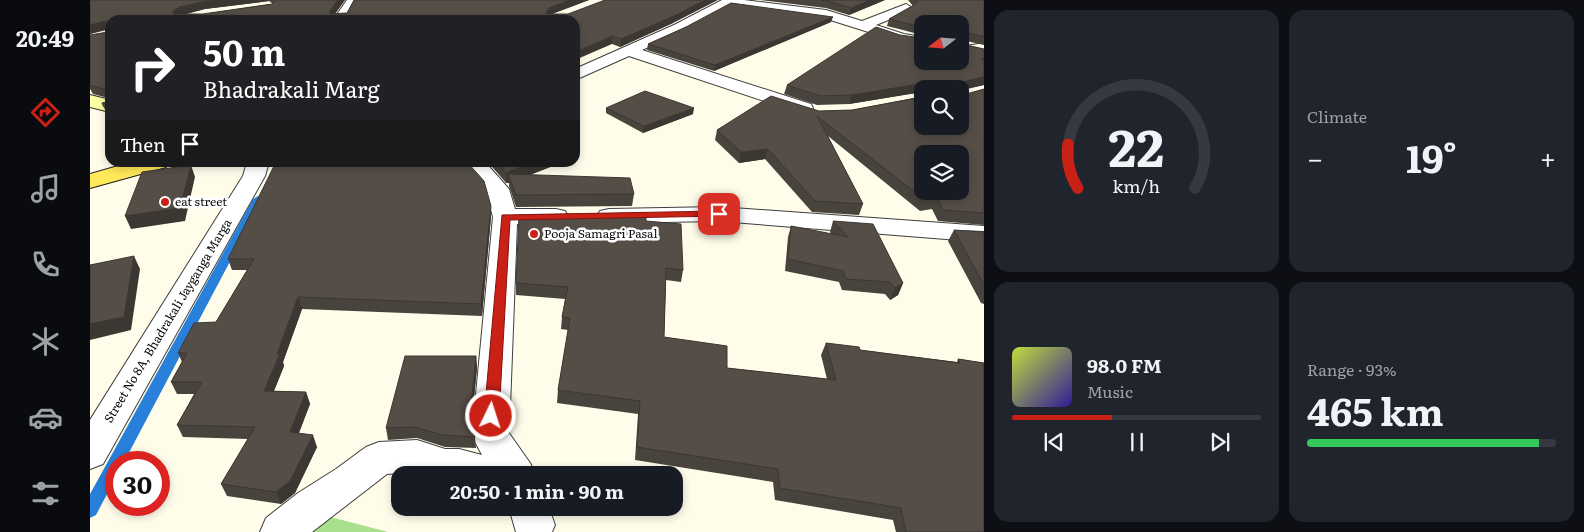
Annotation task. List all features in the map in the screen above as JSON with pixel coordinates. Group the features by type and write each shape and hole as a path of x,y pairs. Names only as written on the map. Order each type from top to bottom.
{"main road":[{"path":"90,102 105,105"},
{"path":"90,181 140,167"}],"street":[{"path":"343,15 353,0"},
{"path":"580,73 629,51 730,1 826,14 902,38 914,40"},
{"path":"864,25 906,8"},
{"path":"969,40 984,38"},
{"path":"969,49 984,52"},
{"path":"629,51 816,113 824,112"},
{"name":"Street No 8A, Bhadrakali Jayganga Marga","path":"90,453 254,176 257,167"},
{"path":"477,167 497,189 505,217 490,436 510,466"},
{"path":"505,217 719,214 984,234"},
{"path":"281,532 312,506 350,481 379,458 417,456 445,466"}],"green space":[{"path":"323,515 388,532 310,532"}],"building":[{"path":"90,0 219,0 179,7 173,11 173,14 203,14 272,4 276,0 338,0 330,14 347,13 354,0 570,0 549,8 546,13 568,14 605,0 705,0 621,39 612,36 580,50 580,15 105,15 105,21 90,25"},
{"path":"821,0 870,0 851,8"},
{"path":"916,0 984,0 984,37 969,33 969,15 914,15 914,25 889,19 917,2"},
{"path":"731,3 833,17 715,65 648,44 686,27"},
{"path":"876,27 900,35 914,37 914,70 969,70 969,46 984,49 984,59 981,59 984,60 984,77 969,80 914,80 914,85 852,95 820,96 787,85"},
{"path":"105,32 105,89 90,85 90,35"},
{"path":"984,89 984,213 943,210 938,200 969,200 969,145 914,145 914,191 817,116 863,204 815,201 768,149 741,152 717,130 771,96 819,111 852,110 914,98 914,135 969,135 969,93"},
{"path":"645,91 694,108 644,126 606,108"},
{"path":"190,167 180,208 125,216 142,172"},
{"path":"274,167 471,167 484,181 491,206 481,304 298,297 277,354 280,354 264,391 306,392 290,432 313,435 290,481 276,492 221,484 255,427 177,425 202,382 171,382 187,353 178,353 194,323 216,322 254,259 228,259"},
{"path":"501,167 521,167 506,173"},
{"path":"508,174 630,178 634,194 516,195"},
{"path":"646,213 646,221 681,224 683,270 666,268 664,337 727,346 727,368 836,380 826,343 859,347 860,350 960,363 958,359 984,363 984,532 906,532 901,508 780,488 778,469 637,447 640,401 558,390 570,318 562,317 568,287 516,283 519,215"},
{"path":"833,221 873,224 903,283 895,288 890,282 846,279 843,271 788,259 791,226 848,237"},
{"path":"954,230 984,232 984,285"},
{"path":"134,256 124,317 90,324 90,265"},
{"path":"405,356 476,356 469,424 475,437 443,435 415,427 386,428"}],"waterway":[{"path":"90,510 258,199"}],"place":[{"name":"eat street","path":"165,202"},
{"name":"Pooja Samagri Pasal","path":"534,234"}],"route":[{"path":"491,416 505,217 719,214"}]}
